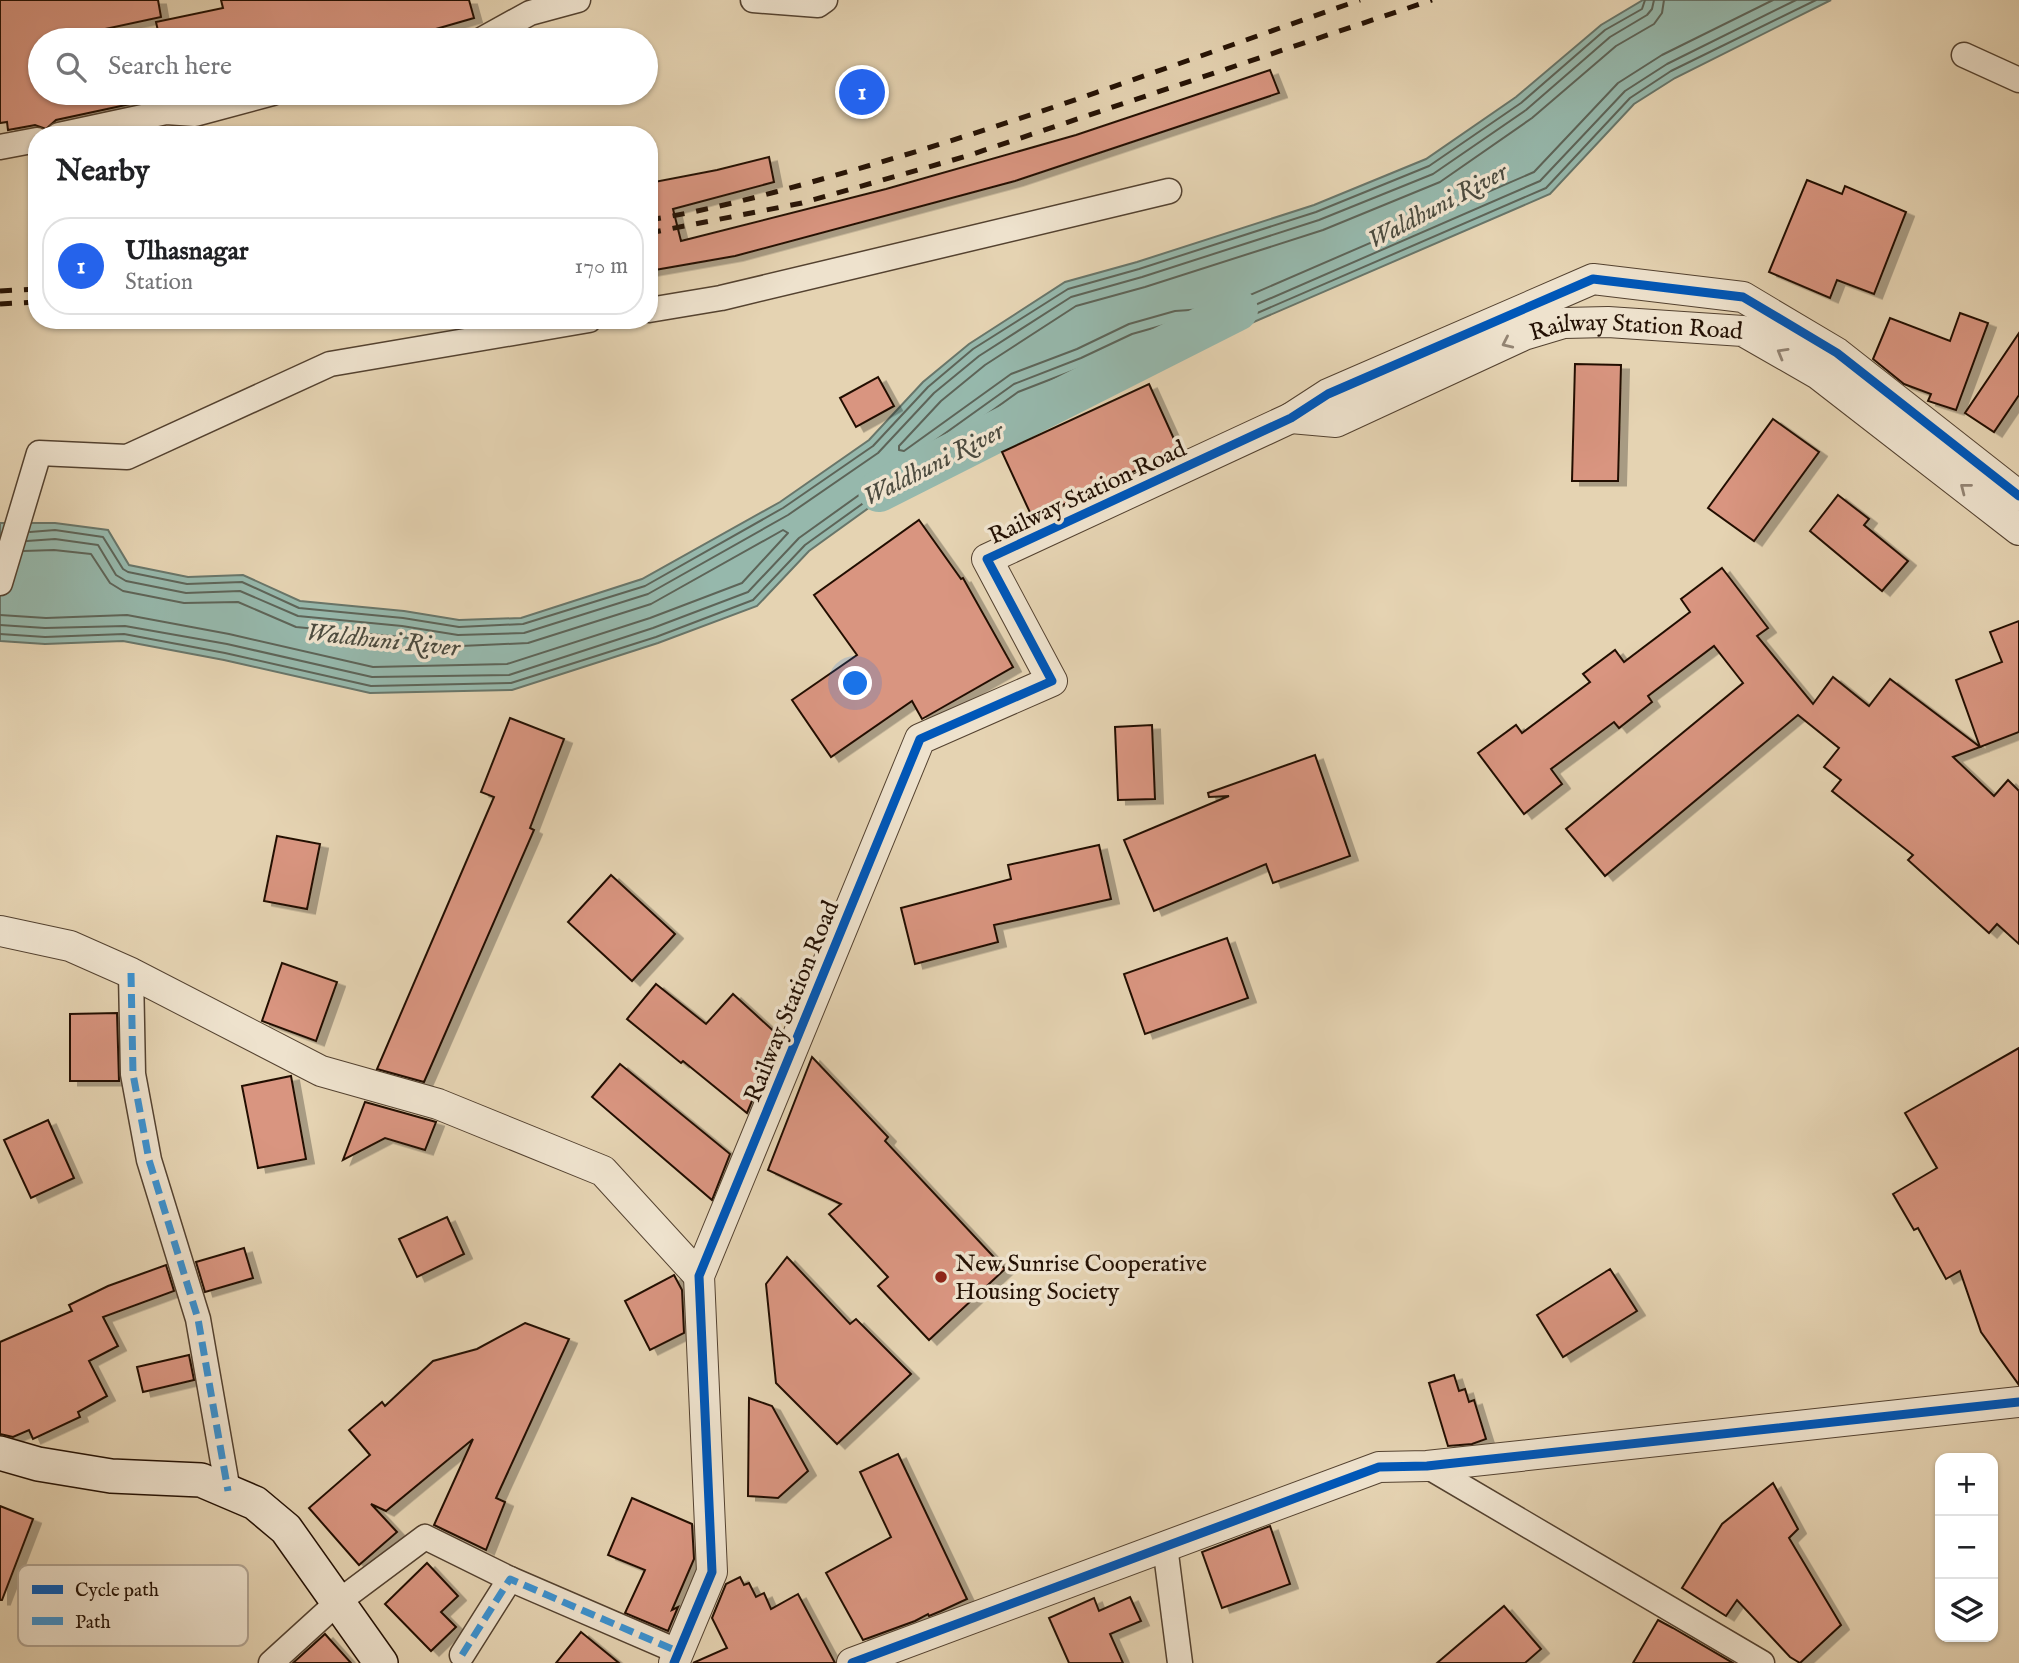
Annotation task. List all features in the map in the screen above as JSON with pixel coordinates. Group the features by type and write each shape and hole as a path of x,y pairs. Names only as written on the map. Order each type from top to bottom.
{"main road":[{"path":"0,1453 37,1464 111,1476 201,1480 255,1503 286,1529 382,1663"}],"street":[{"path":"503,28 530,13 578,0"},
{"path":"753,0 818,5 825,0"},
{"path":"1964,55 2019,80"},
{"path":"101,126 166,112 195,114 228,105"},
{"path":"0,147 28,141"},
{"path":"658,309 722,298 1169,191"},
{"name":"Railway Station Road","path":"676,1657 712,1572 699,1276 920,739 1052,681 988,559 1291,418 1328,394 1594,279 1742,296 1837,353 2019,496"},
{"name":"Railway Station Road","path":"1291,418 1336,422 1524,335 1563,323 1608,322 1743,331 1818,374 2019,530"},
{"path":"0,583 39,453 127,457 330,364 536,329"},
{"path":"0,930 70,946 131,973 321,1071 438,1104 603,1171 699,1276"},
{"path":"131,973 133,1074 149,1160 198,1319 228,1492"},
{"path":"852,1663 1380,1467 1427,1466 2019,1402"},
{"path":"1427,1466 1762,1663"},
{"path":"271,1663 338,1602 425,1537 676,1657"},
{"path":"1165,1546 1180,1663"},
{"path":"462,1655 510,1579"}],"water":[{"path":"1643,0 1831,0 1675,78 1634,104 1550,194 1226,334 1181,336 1137,349 1088,373 1021,398 809,551 757,606 658,643 512,690 370,693 224,660 123,641 45,644 0,641 0,523 55,523 108,530 129,565 188,577 243,575 300,601 404,611 459,620 521,618 642,579 780,502 869,440 923,382 969,344 1065,282 1137,262 1314,205 1426,159 1516,97 1601,25"}],"building":[{"path":"0,0 158,0 161,17 110,28 28,28 28,105 126,105 56,120 49,126 35,125 8,130 7,122 0,123"},
{"path":"221,0 469,0 474,18 439,28 157,28 156,22 223,8"},
{"path":"1270,70 1279,93 1015,181 735,256 658,269 658,181 769,157 774,182 673,209 681,241 886,189 1076,135"},
{"path":"1807,180 1842,194 1845,186 1906,212 1874,294 1837,280 1830,298 1769,272"},
{"path":"1960,313 1988,323 1956,410 1928,401 1931,394 1904,384 1873,359 1890,318 1950,341"},
{"path":"2019,333 2019,395 1994,432 1965,413"},
{"path":"1575,364 1621,365 1618,481 1572,481"},
{"path":"878,377 894,406 856,427 840,398"},
{"path":"1149,384 1179,450 1033,519 1002,452"},
{"path":"1773,419 1819,452 1754,541 1708,508"},
{"path":"1838,495 1869,519 1864,525 1908,561 1882,591 1810,531"},
{"path":"919,520 961,579 963,578 1013,667 922,719 912,701 831,757 792,700 857,655 814,595"},
{"path":"1722,568 1768,628 1757,636 1813,704 1833,677 1869,706 1890,679 1980,747 1953,757 1994,796 2008,780 2019,791 2019,944 1997,924 1989,933 1908,860 1913,855 1832,791 1841,780 1824,767 1839,748 1798,715 1605,876 1566,829 1743,683 1714,646 1648,696 1652,702 1619,728 1614,722 1551,769 1562,784 1524,814 1478,753 1516,725 1522,733 1590,682 1583,674 1615,650 1624,662 1690,612 1681,599"},
{"path":"2019,621 2019,732 1980,747 1956,680 2002,662 1990,632"},
{"path":"510,718 564,739 530,828 534,830 424,1082 377,1069 494,797 481,792"},
{"path":"1152,725 1155,799 1118,800 1115,727"},
{"path":"1315,755 1350,856 1273,883 1266,864 1154,911 1124,840 1229,796 1209,797 1208,793"},
{"path":"277,836 320,844 307,909 264,901"},
{"path":"1099,845 1111,899 994,925 998,942 915,964 901,908 1011,879 1008,865"},
{"path":"611,875 675,934 632,981 568,922"},
{"path":"1227,938 1248,998 1145,1034 1124,974"},
{"path":"282,963 337,982 316,1041 262,1021"},
{"path":"656,984 706,1024 733,994 779,1036 775,1045 755,1067 763,1074 747,1113 627,1019"},
{"path":"117,1013 119,1081 70,1081 70,1014"},
{"path":"2019,1048 2019,1385 1981,1332 1960,1271 1946,1279 1918,1228 1914,1230 1893,1194 1937,1168 1905,1113"},
{"path":"812,1057 888,1137 885,1141 1005,1269 929,1340 878,1286 888,1277 829,1214 841,1204 768,1170"},
{"path":"620,1064 730,1154 712,1200 592,1097"},
{"path":"291,1076 306,1159 258,1168 242,1086"},
{"path":"365,1102 436,1122 425,1150 385,1138 343,1160"},
{"path":"48,1120 74,1178 31,1198 4,1140"},
{"path":"447,1217 464,1254 417,1277 399,1239"},
{"path":"244,1248 253,1278 205,1292 196,1262"},
{"path":"787,1257 850,1324 856,1319 911,1374 837,1444 776,1383 766,1284"},
{"path":"166,1265 174,1291 103,1317 118,1346 89,1361 107,1396 78,1412 80,1417 33,1439 29,1430 13,1437 0,1434 0,1342 72,1311 69,1305 108,1286"},
{"path":"1610,1269 1637,1311 1563,1357 1537,1315"},
{"path":"674,1275 682,1290 684,1333 650,1350 625,1301"},
{"path":"525,1323 569,1339 496,1498 505,1502 486,1550 434,1525 473,1439 386,1511 371,1504 397,1532 359,1565 309,1508 370,1455 349,1430 382,1402 385,1406 433,1361 477,1349"},
{"path":"189,1355 194,1380 143,1392 137,1367"},
{"path":"1454,1375 1459,1391 1465,1389 1469,1402 1474,1400 1486,1439 1472,1444 1448,1446 1429,1383"},
{"path":"749,1398 772,1406 808,1471 778,1498 748,1496"},
{"path":"898,1454 967,1599 863,1640 826,1573 891,1537 860,1472"},
{"path":"1773,1483 1798,1529 1789,1538 1841,1625 1800,1663 1790,1657 1737,1600 1726,1616 1682,1588 1722,1524"},
{"path":"632,1498 692,1524 694,1559 672,1610 678,1607 668,1631 625,1613 645,1570 608,1555"},
{"path":"0,1506 33,1519 2,1600 0,1600"},
{"path":"1270,1526 1290,1584 1222,1608 1202,1552"},
{"path":"427,1563 458,1596 441,1612 456,1627 431,1651 385,1604"},
{"path":"740,1577 744,1585 749,1583 756,1597 764,1593 771,1609 798,1594 835,1663 693,1663 727,1648 712,1618 726,1584"},
{"path":"1130,1597 1141,1621 1110,1634 1123,1663 1069,1663 1049,1618 1094,1598 1099,1611"},
{"path":"1504,1606 1541,1649 1525,1663 1437,1663"},
{"path":"1658,1620 1673,1628 1733,1663 1633,1663"},
{"path":"581,1632 619,1663 556,1663"},
{"path":"325,1634 351,1663 293,1663"}],"waterway":[{"name":"Waldhuni River","path":"879,491 1237,310"}],"railway":[{"path":"658,218 761,196 933,146 1360,0"},
{"path":"658,231 802,203 967,156 1432,0"},
{"path":"0,291 28,289"},
{"path":"0,304 28,302"}],"marked path":[{"path":"131,973 133,1074 149,1160 198,1319 228,1491"},
{"path":"462,1655 510,1579 679,1652"}],"cycle path":[{"path":"674,1663 712,1572 699,1276 920,739 1052,681 987,559 1291,418 1328,394 1593,279 1743,297 1837,353 2019,496"},
{"path":"852,1663 1379,1467 1427,1466 2019,1402"}],"place":[{"name":"Ulhasnagar","path":"862,92"},
{"name":"New Sunrise Cooperative Housing Society","path":"941,1277"}]}
